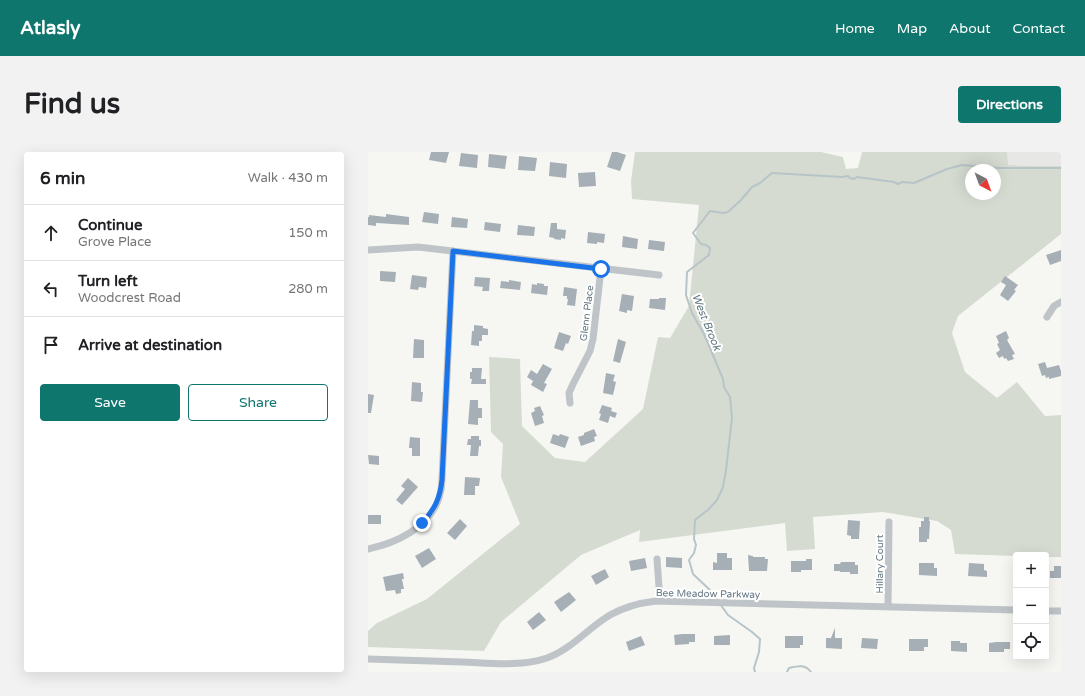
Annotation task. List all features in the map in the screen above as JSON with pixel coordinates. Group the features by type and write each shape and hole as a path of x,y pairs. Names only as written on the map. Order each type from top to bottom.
{"street":[{"path":"368,250 418,247 659,275"},
{"path":"368,549 392,542 414,530 430,514 438,499 442,480 453,251"},
{"name":"Glenn Place","path":"570,403 569,393 590,351 593,339 601,269"},
{"path":"1047,317 1054,306 1061,302"},
{"name":"Hillary Court","path":"888,607 889,522"},
{"path":"657,559 660,601"},
{"name":"Bee Meadow Parkway","path":"368,660 511,663 535,661 560,652 609,616 632,605 644,602 720,602 1013,610"},
{"path":"1049,611 1061,611"}],"shaded area":[{"path":"635,152 821,152 843,157 846,169 858,168 862,152 1007,152 1008,165 1061,166 1061,234 958,316 952,333 965,372 997,398 1017,382 1045,416 1061,415 1061,557 1049,557 1049,552 1013,552 1013,556 955,554 951,530 937,521 883,512 813,517 815,549 787,551 785,523 639,542 640,530 581,555 501,622 484,651 368,647 368,631 377,623 427,599 520,524 501,477 503,444 491,432 489,357 520,359 522,426 555,458 585,462 643,409 658,337 670,338 689,306 699,205 632,199 631,181"},
{"path":"1007,152 1061,152 1061,166 1007,165"}],"building":[{"path":"431,152 449,152 446,163 429,160"},
{"path":"612,152 626,155 620,171 607,167"},
{"path":"461,153 478,155 477,168 459,166"},
{"path":"489,154 507,156 505,169 488,167"},
{"path":"519,156 537,158 535,171 518,170"},
{"path":"550,162 567,164 566,178 549,176"},
{"path":"595,172 596,186 579,187 578,173"},
{"path":"424,212 439,214 438,224 422,222"},
{"path":"386,214 409,217 409,225 376,223 376,226 368,225 369,215 386,217"},
{"path":"452,217 468,219 467,228 451,227"},
{"path":"485,222 501,224 500,232 484,230"},
{"path":"551,223 557,223 557,229 566,230 565,239 561,238 561,240 549,237"},
{"path":"518,225 535,227 534,236 517,235"},
{"path":"588,232 605,234 604,243 587,243"},
{"path":"623,236 638,239 637,249 622,247"},
{"path":"649,240 665,242 664,251 648,249"},
{"path":"1061,250 1061,261 1050,265 1046,255"},
{"path":"380,271 396,272 395,282 380,281"},
{"path":"412,275 427,277 426,288 419,287 418,290 410,289"},
{"path":"1005,276 1018,285 1014,290 1016,291 1008,301 1000,295 1006,285 1001,282"},
{"path":"475,277 490,278 489,291 482,291 483,287 474,286"},
{"path":"509,280 521,282 520,290 500,288 501,281 509,282"},
{"path":"537,283 548,286 547,295 531,293 532,284 537,285"},
{"path":"564,287 577,289 575,306 567,305 567,296 563,296"},
{"path":"622,294 634,296 632,311 627,310 627,313 619,311"},
{"path":"666,298 665,310 649,308 650,299"},
{"path":"474,325 483,326 483,328 488,329 488,335 482,335 482,341 479,341 479,346 471,345"},
{"path":"1006,331 1009,338 1007,340 1015,354 1012,355 1014,359 1008,361 1006,358 1004,359 1003,356 999,358 996,353 1000,350 997,344 999,343 996,336"},
{"path":"559,332 571,336 563,351 554,348"},
{"path":"414,339 424,340 424,358 413,358"},
{"path":"618,339 626,342 620,363 613,361"},
{"path":"1045,362 1047,368 1059,365 1061,376 1049,379 1049,377 1046,378 1045,375 1042,376 1038,364"},
{"path":"543,364 552,369 544,383 547,384 543,392 531,385 533,381 527,377 531,370 537,374"},
{"path":"472,368 482,368 481,379 486,379 486,384 471,384 472,379 470,379 470,372 472,372"},
{"path":"606,373 615,375 613,381 616,382 613,395 603,393"},
{"path":"412,382 421,383 421,392 423,392 422,402 411,401"},
{"path":"368,394 374,395 371,413 368,413"},
{"path":"470,400 478,400 478,408 482,408 482,418 478,418 478,425 468,424"},
{"path":"602,405 612,408 611,411 617,413 615,418 610,416 608,423 599,420 601,414 599,413"},
{"path":"540,406 544,415 542,416 544,423 535,426 531,413 535,411 534,408"},
{"path":"594,429 597,436 594,437 595,441 581,446 578,437"},
{"path":"553,434 559,436 560,434 569,437 565,448 550,443"},
{"path":"471,436 479,436 479,440 481,440 478,456 470,456 471,445 467,445 468,439 471,439"},
{"path":"410,437 420,438 420,456 412,456 412,448 409,448"},
{"path":"368,455 379,456 379,465 369,464"},
{"path":"465,477 480,478 479,486 475,486 475,495 464,495"},
{"path":"408,478 418,487 402,505 396,500 405,489 401,486"},
{"path":"368,515 381,515 381,524 368,524"},
{"path":"924,517 929,517 930,521 929,539 927,539 927,542 919,542 919,527 921,527 921,521 924,521"},
{"path":"460,519 467,526 455,540 447,533"},
{"path":"848,520 860,521 859,539 851,539 851,536 847,535"},
{"path":"429,548 436,559 422,568 415,556"},
{"path":"717,553 727,553 727,558 732,558 732,570 713,570 713,562 717,563"},
{"path":"748,555 753,557 765,557 765,559 768,559 767,571 749,571"},
{"path":"666,557 682,558 682,568 666,567"},
{"path":"645,558 647,568 631,571 629,561"},
{"path":"806,559 812,559 812,570 791,572 791,561 806,561"},
{"path":"841,562 855,562 855,565 858,565 858,574 834,571 834,564 840,564"},
{"path":"919,563 934,563 934,568 937,568 937,576 919,575"},
{"path":"969,563 984,564 984,570 987,571 987,577 968,576"},
{"path":"1054,566 1061,566 1061,578 1050,578 1050,571 1054,571"},
{"path":"605,569 609,577 596,585 591,576"},
{"path":"403,573 404,579 402,579 404,589 401,589 401,593 396,594 395,590 386,591 383,577"},
{"path":"569,592 576,600 561,612 554,602"},
{"path":"539,612 546,620 533,630 527,622"},
{"path":"835,628 835,638 842,638 842,649 826,648 826,638 831,638"},
{"path":"695,634 695,642 675,645 674,635"},
{"path":"730,635 730,645 714,645 714,636"},
{"path":"641,636 645,645 629,651 626,642"},
{"path":"785,636 803,636 803,645 800,645 800,648 785,648"},
{"path":"862,638 878,639 877,649 861,648"},
{"path":"909,639 928,639 928,647 924,647 924,651 909,651"},
{"path":"951,641 967,643 967,652 951,651"},
{"path":"1010,642 1010,649 1004,649 1004,652 989,652 989,643"}],"waterway":[{"name":"West Brook","path":"717,600 710,590 693,574 689,560 694,553 696,545 694,539 695,520 709,509 717,500 723,487 732,418 730,397 724,387 723,379 704,334 692,313 686,295 687,272 709,255 710,248 701,244 693,233 710,211 723,213 728,212 752,187 760,183 772,173 842,177 848,176 854,179 857,177 894,182 898,184 902,182 914,183 947,169 962,165 999,168 1061,168"},
{"name":"West Brook","path":"720,604 728,615 760,639 759,652 754,668 755,672"},
{"name":"West Brook","path":"787,672 789,668 801,666 809,669 811,672"}],"route":[{"path":"422,523 435,507 441,490 453,251 601,269"}]}
